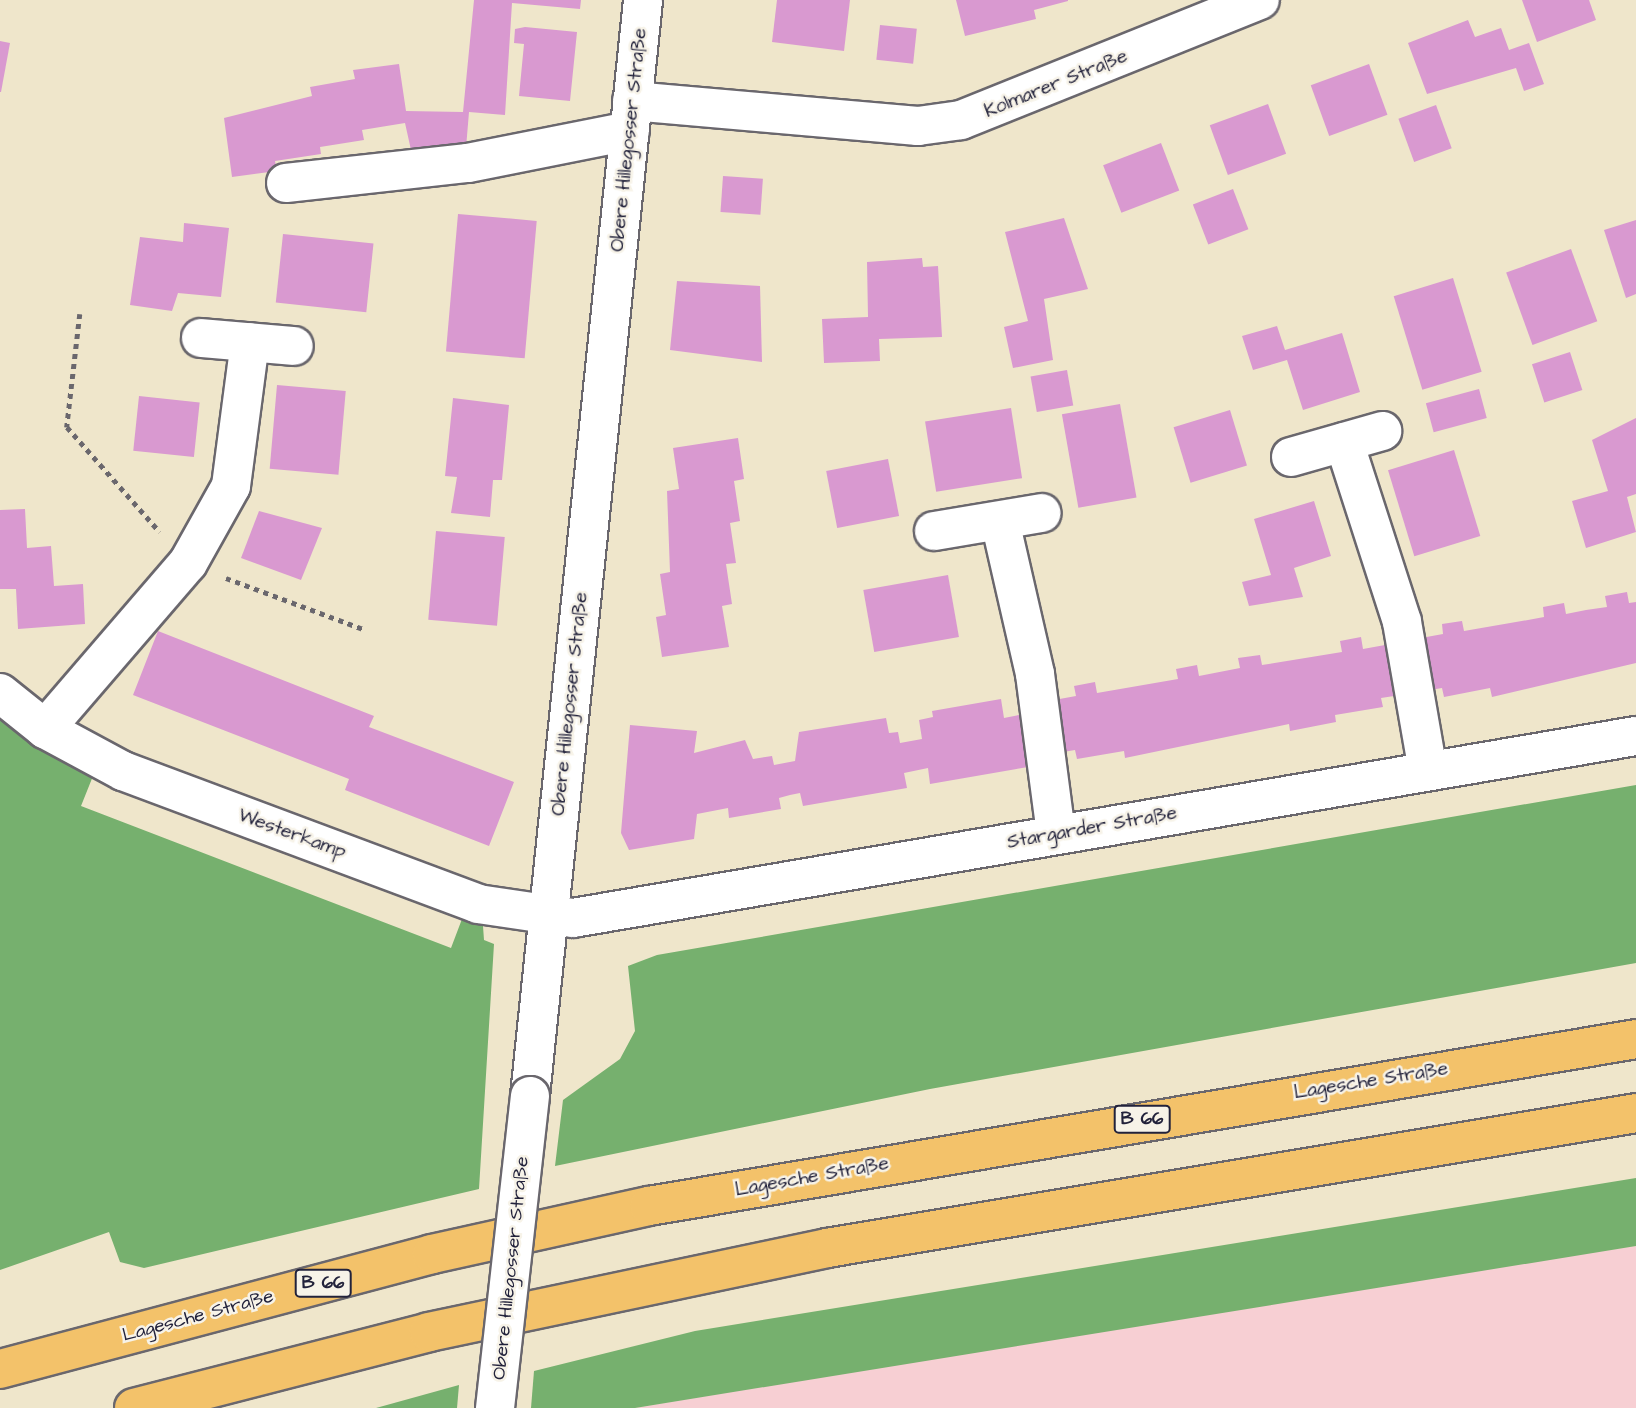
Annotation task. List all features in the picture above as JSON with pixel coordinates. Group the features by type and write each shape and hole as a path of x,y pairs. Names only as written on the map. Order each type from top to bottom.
{"highway":[{"name":"Lagesche Straße","path":"0,1369 432,1254 649,1206 1636,1039"},
{"path":"134,1408 429,1332 827,1248 1636,1113"}],"street":[{"name":"Obere Hillegosser Straße","path":"495,1408 530,1096 643,0"},
{"name":"Kolmarer Straße","path":"286,183 468,163 631,116 918,126 961,120 1260,0"},
{"path":"201,338 294,346"},
{"path":"45,729 188,563 231,486 250,342"},
{"path":"1291,457 1382,431"},
{"path":"1344,442 1402,622 1428,771"},
{"path":"934,531 1042,513"},
{"path":"1000,521 1035,674 1056,833"},
{"name":"Westerkamp","path":"0,693 45,729 100,762 466,899 548,916"},
{"name":"Stargarder Straße","path":"548,916 606,914 1056,833 1636,736"}],"path":[{"path":"80,314 67,427 188,563 363,629"}],"shaded area":[{"path":"1636,1246 1636,1408 635,1408 1204,1311"}],"green space":[{"path":"0,716 93,776 81,806 451,948 462,919 483,926 484,940 494,944 479,1189 144,1268 120,1262 109,1232 0,1270"},
{"path":"1636,785 1636,963 930,1089 555,1166 563,1100 620,1059 635,1031 628,966 657,955"},
{"path":"1636,1178 1636,1246 635,1408 531,1408 534,1371 695,1331"},
{"path":"459,1385 457,1408 376,1408"}],"building":[{"path":"474,0 581,0 580,9 512,3 505,115 469,112 466,148 411,150 405,123 362,130 364,140 320,147 321,154 275,161 277,171 232,177 224,118 312,96 310,87 355,79 353,70 399,64 406,111 463,112"},
{"path":"777,0 850,0 844,51 772,42"},
{"path":"956,0 1068,1 1034,10 1036,19 965,36"},
{"path":"1522,0 1589,0 1596,20 1537,42"},
{"path":"1468,20 1475,37 1501,28 1509,50 1529,43 1544,84 1524,91 1516,68 1427,94 1408,43"},
{"path":"880,25 917,29 913,64 876,60"},
{"path":"525,27 577,32 570,101 519,96 524,44 514,43 515,29"},
{"path":"0,41 10,43 1,92 0,92"},
{"path":"1369,64 1387,115 1329,136 1311,85"},
{"path":"1268,104 1286,154 1228,175 1210,125"},
{"path":"1436,105 1452,148 1414,162 1398,119"},
{"path":"1161,143 1179,191 1121,213 1103,165"},
{"path":"723,176 763,179 760,215 720,212"},
{"path":"1233,189 1248,229 1208,245 1193,204"},
{"path":"458,214 537,221 525,358 446,351"},
{"path":"1064,218 1088,289 1044,299 1053,360 1013,368 1004,327 1028,321 1005,232"},
{"path":"1636,220 1636,294 1626,298 1604,230"},
{"path":"184,223 229,228 221,297 178,293 172,311 130,305 140,237 183,242"},
{"path":"283,234 374,244 366,312 276,303"},
{"path":"1571,249 1597,321 1532,345 1506,273"},
{"path":"922,258 923,267 938,266 942,337 879,339 880,361 824,363 822,319 868,317 867,262"},
{"path":"1453,278 1482,372 1422,390 1394,296"},
{"path":"677,281 760,286 762,362 670,350"},
{"path":"1277,326 1285,350 1342,333 1360,392 1303,410 1287,360 1253,370 1242,336"},
{"path":"1570,352 1582,390 1544,402 1532,364"},
{"path":"1067,370 1073,405 1037,412 1031,376"},
{"path":"277,385 346,391 338,475 270,469"},
{"path":"1479,389 1487,418 1434,432 1426,403"},
{"path":"139,396 200,402 194,457 133,451"},
{"path":"453,398 509,405 502,480 493,480 490,517 451,513 457,477 445,476"},
{"path":"1120,404 1136,498 1078,508 1062,414"},
{"path":"1011,408 1022,478 936,492 925,422"},
{"path":"1230,410 1247,465 1191,483 1174,427"},
{"path":"1636,418 1636,494 1627,497 1636,532 1586,548 1572,501 1608,491 1592,440"},
{"path":"738,438 744,479 734,481 740,521 730,523 736,563 726,564 732,604 722,606 729,647 662,657 656,617 666,615 660,574 670,572 667,491 679,489 673,448"},
{"path":"1454,450 1480,536 1414,556 1388,470"},
{"path":"888,459 899,516 837,528 826,471"},
{"path":"1314,501 1331,556 1294,568 1303,597 1249,606 1242,582 1271,575 1254,519"},
{"path":"25,509 27,548 51,546 54,586 83,584 85,624 18,629 16,589 0,589 0,510"},
{"path":"259,511 322,528 301,580 241,558"},
{"path":"436,531 505,537 497,626 428,620"},
{"path":"948,575 959,637 874,652 863,590"},
{"path":"1627,592 1629,603 1636,602 1636,663 1492,697 1490,688 1444,697 1442,688 1430,690 1421,638 1443,634 1442,624 1462,621 1464,631 1544,617 1543,607 1564,603 1566,614 1607,607 1605,596"},
{"path":"158,631 374,716 369,727 514,782 489,846 345,790 349,779 133,695"},
{"path":"1361,637 1363,649 1385,645 1394,696 1381,698 1383,707 1335,715 1336,722 1290,731 1289,724 1125,758 1124,751 1077,759 1075,750 1063,752 1054,700 1076,696 1074,686 1095,682 1097,693 1178,679 1176,669 1197,665 1199,676 1240,668 1238,658 1260,655 1262,665 1342,652 1340,641"},
{"path":"1001,699 1004,718 1019,715 1028,767 930,784 928,768 904,773 907,788 803,806 800,793 779,798 781,809 729,818 728,808 697,814 694,839 629,850 621,833 630,725 697,731 694,753 745,740 753,759 772,756 774,765 795,761 799,732 886,718 889,733 898,732 900,743 922,739 919,720 933,717 932,711"}]}
